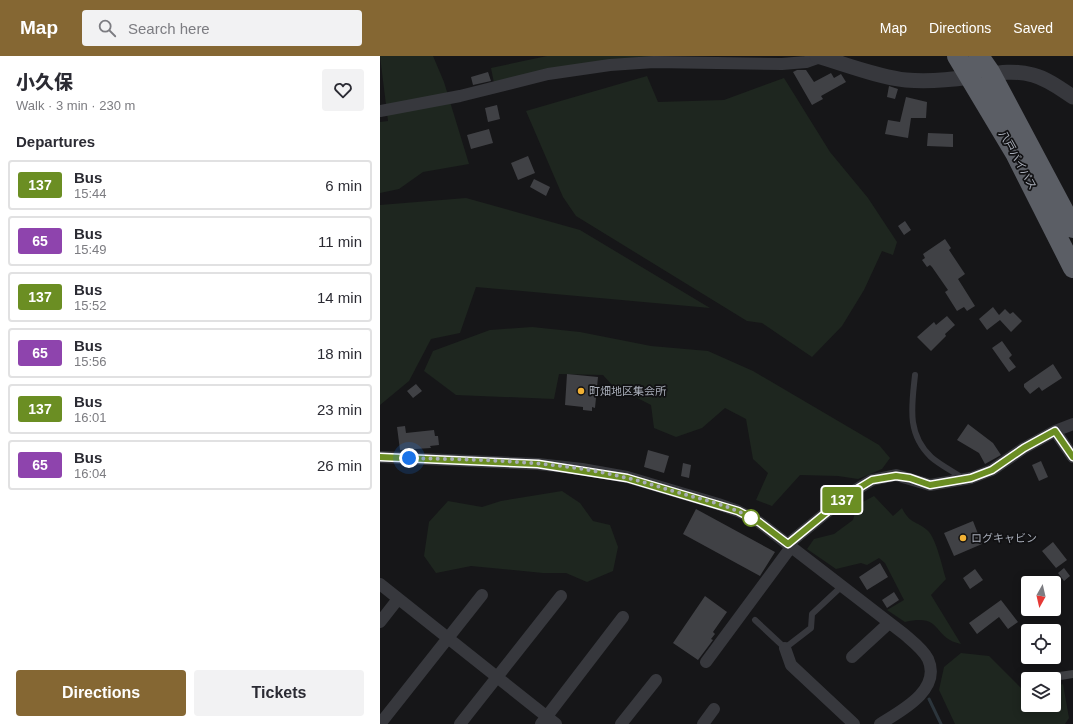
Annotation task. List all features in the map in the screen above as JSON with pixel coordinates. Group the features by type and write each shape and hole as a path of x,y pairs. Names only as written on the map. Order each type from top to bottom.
{"highway":[{"name":"八戸バイパス","path":"957,56 971,77 1015,153 1073,268"},
{"name":"八戸バイパス","path":"979,56 990,72 1073,228"}],"street":[{"path":"380,111 460,96 548,74 610,65 654,62 782,64 806,62 818,56 905,80 971,77 990,72 1019,72 1035,75 1050,82 1073,97"},
{"path":"706,662 790,546 849,494 872,480 896,476 910,478 930,485 966,479 992,470 1024,448 1055,431 1073,424"},
{"path":"1055,431 1073,457"},
{"path":"380,457 538,464 627,478 738,511 759,522 889,623 920,648 928,658 930,678 925,690 897,719 880,724"},
{"path":"380,584 449,638 548,722 623,617"},
{"path":"380,724 482,595"},
{"path":"460,724 561,596"},
{"path":"380,622 398,599"},
{"path":"852,657 889,623"},
{"path":"785,648 791,664 854,724"},
{"path":"621,724 656,680"},
{"path":"702,724 714,709"}],"lane":[{"path":"915,375 911,415 918,440 931,457 966,479"},
{"path":"755,620 785,648 811,628 812,614 842,586"}],"shaded area":[{"path":"380,56 433,56 444,82 469,164 423,172 399,189 380,193 380,122 388,121"},
{"path":"547,56 654,56 651,58 494,83 491,68"},
{"path":"647,76 658,102 724,100 784,78 830,152 868,198 897,242 893,255 882,251 864,290 842,326 812,357 762,323 747,321 576,216 563,197 526,111"},
{"path":"466,198 580,230 710,308 476,287 460,333 431,339 409,381 380,405 380,205"},
{"path":"532,327 580,332 651,346 708,351 753,371 879,445 890,458 882,469 858,479 838,476 800,475 772,506 756,500 768,473 753,459 746,419 725,408 702,428 676,437 654,428 651,405 612,385 603,375 559,374 554,399 456,395 424,371 433,351 490,330"},
{"path":"562,491 580,503 593,521 610,525 618,547 613,571 587,582 566,573 543,573 471,566 436,573 424,556 429,522 448,501 482,507 501,501"},
{"path":"874,496 893,516 902,508 911,520 929,532 932,536 946,579 931,595 961,644 945,637 932,623 917,620 905,622 887,610 904,600 885,563 879,558 867,565 861,563 836,569 807,549 814,539 834,534 853,520 857,505"},
{"path":"961,653 989,656 1021,688 1021,712 1061,712 1061,685 1063,684 1069,718 1065,724 955,724 939,690 944,667"}],"building":[{"path":"797,70 806,70 814,82 831,73 834,78 841,74 846,82 821,96 823,99 812,105 793,72"},
{"path":"488,72 491,81 473,85 471,77"},
{"path":"889,86 898,89 895,99 887,97"},
{"path":"906,97 927,102 926,118 911,118 908,138 885,134 888,120 900,122"},
{"path":"497,105 500,119 488,122 485,108"},
{"path":"489,129 493,143 471,149 467,135"},
{"path":"928,133 953,134 953,147 927,146"},
{"path":"528,156 535,173 518,180 511,163"},
{"path":"534,179 550,187 546,196 530,187"},
{"path":"905,221 911,230 904,235 898,226"},
{"path":"945,239 951,248 949,250 965,274 958,279 975,306 967,311 964,307 957,311 945,292 948,290 932,267 930,265 927,267 922,260 925,258 923,254"},
{"path":"993,307 999,315 1005,309 1010,314 1013,312 1022,321 1011,332 1000,320 987,330 979,319"},
{"path":"947,316 955,325 945,334 946,336 931,351 917,337 934,322 936,325"},
{"path":"1002,341 1012,355 1009,358 1016,367 1009,372 992,348"},
{"path":"1053,364 1062,378 1042,391 1039,387 1030,394 1024,387 1024,384"},
{"name":"町畑地区集会所","path":"567,374 598,377 595,408 592,407 592,411 583,410 583,407 565,405"},
{"path":"416,384 422,391 413,398 407,391"},
{"path":"968,424 993,443 1001,455 985,464 979,453 957,440"},
{"path":"405,426 406,433 434,430 435,436 438,436 439,445 430,446 431,448 400,450 397,427"},
{"path":"648,450 669,456 664,473 644,467"},
{"path":"1041,461 1048,477 1039,481 1032,465"},
{"path":"683,463 691,465 689,478 681,476"},
{"path":"696,509 775,552 760,576 683,534"},
{"name":"ログキャビン","path":"973,521 982,544 954,556 944,533"},
{"path":"1053,542 1067,560 1056,568 1042,551"},
{"path":"880,563 888,577 867,590 859,577"},
{"path":"1064,568 1070,576 1064,581 1058,573"},
{"path":"975,569 983,580 970,589 963,578"},
{"path":"894,592 899,600 887,608 882,600"},
{"path":"705,596 727,612 713,632 715,634 711,639 713,640 698,660 673,643"},
{"path":"1001,600 1018,622 1008,629 999,617 977,634 969,623"},
{"path":"1073,670 1073,678 1061,680 1061,672 1059,672"}],"waterway":[{"path":"929,699 941,724"}],"bus line":[{"name":"137","path":"380,457 538,464 582,469 627,478 738,511 759,522 788,544 849,494 872,480 896,476 910,478 930,485 946,484 971,478 992,470 1024,448 1055,431 1073,457"}],"place":[{"name":"町畑地区集会所","path":"581,391"},
{"name":"ログキャビン","path":"963,538"}],"route":[{"path":"409,458 538,464 582,469 627,478 718,504 738,511 751,518"}]}
